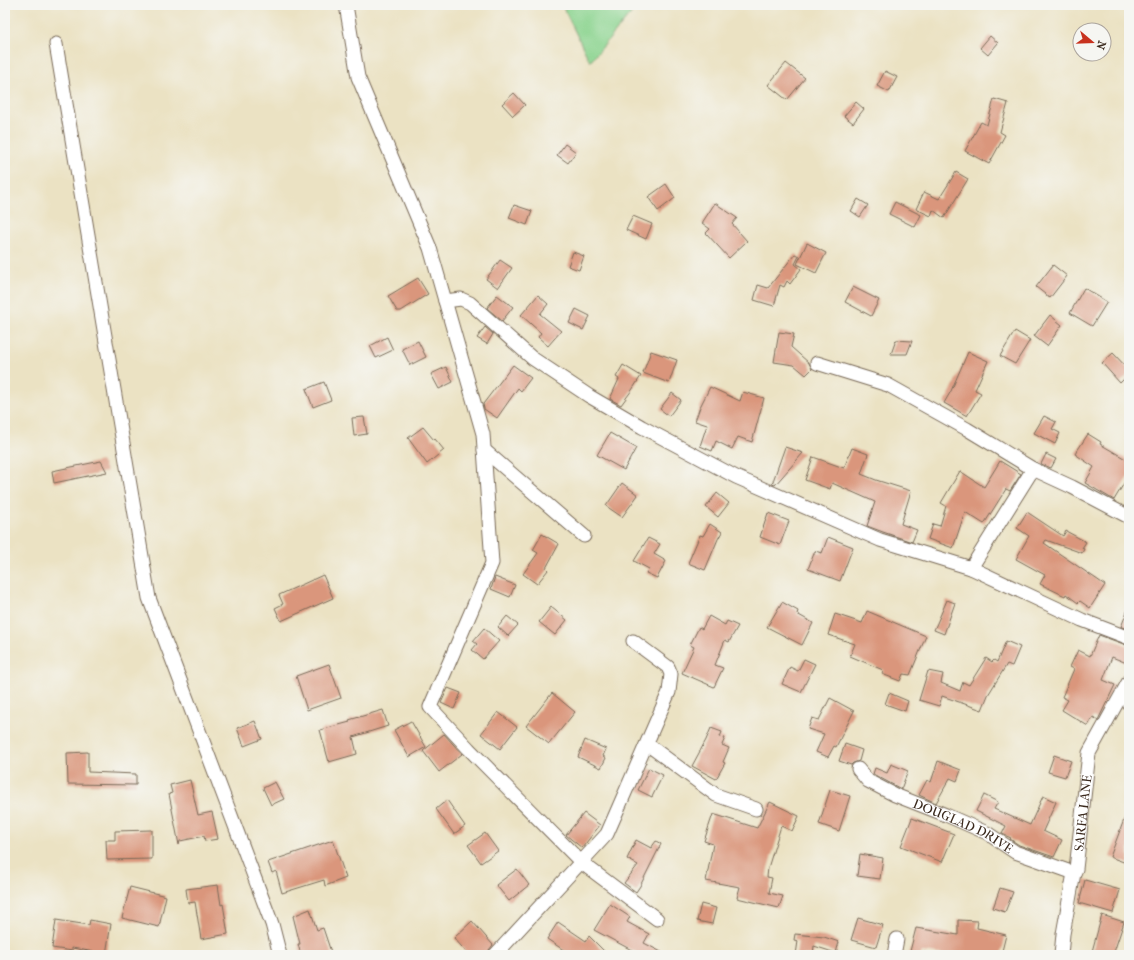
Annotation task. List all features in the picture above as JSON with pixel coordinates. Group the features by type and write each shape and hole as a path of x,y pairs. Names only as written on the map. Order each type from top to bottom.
{"street":[{"path":"346,5 358,77 430,248 482,434 484,450 492,563 430,707 469,749 582,863 657,919"},
{"path":"56,44 149,598 272,924 280,955"},
{"path":"445,301 461,299 470,303 532,358 589,396 642,427 736,477 880,540 971,568 1082,620 1129,638"},
{"path":"818,363 888,385 1033,469 1072,487 1129,517"},
{"path":"484,450 584,536"},
{"path":"971,568 1033,469"},
{"path":"495,955 582,863 607,834 647,744 669,692 671,674 668,667 633,641"},
{"name":"SARFA LANE","path":"1061,955 1063,934 1076,869 1089,753 1129,681"},
{"path":"647,744 716,795 756,809"},
{"name":"DOUGLAD DRIVE","path":"858,769 868,781 895,795 987,833 1015,852 1074,873"},
{"path":"894,955 897,939"}],"green space":[{"path":"562,5 638,5 590,62"}],"building":[{"path":"990,36 998,43 988,55 980,48"},
{"path":"786,63 805,78 787,100 768,85"},
{"path":"885,71 897,77 889,92 877,86"},
{"path":"514,93 525,105 513,116 502,104"},
{"path":"994,99 1008,103 1000,132 1005,135 989,164 965,151 981,122 987,125"},
{"path":"856,102 864,109 853,123 844,116"},
{"path":"565,144 576,152 568,163 557,155"},
{"path":"956,172 968,179 944,218 933,210 931,216 916,209 924,192 939,199"},
{"path":"666,184 675,198 658,211 648,197"},
{"path":"858,199 868,205 860,217 851,211"},
{"path":"895,202 921,215 915,227 889,214"},
{"path":"715,203 737,218 732,224 747,241 729,258 706,233 710,229 702,223"},
{"path":"514,205 532,211 527,225 509,218"},
{"path":"633,216 652,224 646,239 626,230"},
{"path":"807,243 826,253 816,273 797,264"},
{"path":"573,252 584,256 579,270 568,266"},
{"path":"795,254 799,256 795,264 801,269 790,284 787,281 784,287 780,285 774,306 754,300 758,285 768,288"},
{"path":"500,260 512,268 498,288 486,279"},
{"path":"1053,265 1067,276 1050,298 1036,287"},
{"path":"418,278 428,294 401,311 397,311 388,296"},
{"path":"853,287 879,300 871,316 845,302"},
{"path":"1084,288 1107,302 1092,326 1070,313"},
{"path":"497,295 513,307 502,321 487,308"},
{"path":"538,295 548,304 540,314 561,331 548,346 538,337 541,333 521,315"},
{"path":"576,309 590,316 583,330 569,323"},
{"path":"1050,315 1062,325 1047,346 1034,336"},
{"path":"485,327 493,334 487,344 477,338"},
{"path":"1015,331 1030,340 1015,364 1000,356"},
{"path":"779,332 794,334 791,347 809,363 812,369 806,375 794,365 774,362"},
{"path":"387,337 393,350 376,358 370,346"},
{"path":"896,340 912,341 907,354 891,354"},
{"path":"418,341 426,357 410,365 402,349"},
{"path":"651,351 677,360 669,383 643,373"},
{"path":"968,352 988,361 975,390 981,393 967,416 944,403 951,391"},
{"path":"1113,353 1129,370 1129,374 1120,383 1102,363"},
{"path":"513,365 531,378 521,391 518,388 497,418 484,409 483,404"},
{"path":"623,365 641,376 621,405 610,399 619,379 616,377"},
{"path":"446,367 453,382 439,389 431,374"},
{"path":"324,382 331,400 313,407 306,389"},
{"path":"710,387 740,401 743,392 764,398 752,442 738,437 732,449 716,441 712,451 700,446 707,425 695,421"},
{"path":"672,393 681,400 669,416 660,409"},
{"path":"1044,416 1056,422 1052,429 1060,433 1055,444 1034,433"},
{"path":"364,417 367,434 354,436 352,418"},
{"path":"423,427 444,450 427,464 408,438"},
{"path":"610,433 636,448 624,470 597,455"},
{"path":"1088,434 1101,442 1100,444 1129,461 1129,475 1114,500 1085,483 1094,467 1075,454"},
{"path":"785,447 803,453 775,485 772,484"},
{"path":"852,448 868,454 861,474 911,491 901,524 917,530 912,542 867,526 875,502 832,483 830,489 805,480 813,457 844,468"},
{"path":"1046,454 1056,459 1051,468 1041,464"},
{"path":"101,461 107,472 54,483 52,471"},
{"path":"1000,461 1021,474 1010,491 1006,489 984,524 965,512 953,548 928,539 933,524 940,526 946,506 941,503 960,471 984,487"},
{"path":"622,483 638,495 622,517 606,506"},
{"path":"717,493 729,503 718,517 706,507"},
{"path":"1027,512 1063,536 1066,531 1086,542 1082,548 1084,549 1082,553 1046,540 1044,543 1105,585 1090,608 1080,601 1078,603 1066,594 1065,596 1040,584 1045,575 1016,559 1029,536 1017,528"},
{"path":"768,513 789,521 780,545 760,537"},
{"path":"710,524 722,532 705,570 688,563 700,535 703,536"},
{"path":"542,534 559,544 546,568 548,570 537,584 523,574 538,553 533,550"},
{"path":"828,537 853,547 840,581 808,569 815,551 822,553"},
{"path":"648,538 660,544 654,554 666,561 657,578 646,573 649,569 634,561"},
{"path":"323,575 333,598 281,621 275,608 283,604 279,595"},
{"path":"495,577 515,585 510,597 491,589"},
{"path":"947,600 955,603 944,634 934,630"},
{"path":"782,602 798,611 797,614 813,623 802,645 767,627"},
{"path":"551,607 567,620 555,635 539,622"},
{"path":"1129,609 1129,629 1121,627"},
{"path":"867,611 926,636 910,675 903,674 900,681 882,674 883,670 850,656 855,644 828,635 835,614 862,623"},
{"path":"507,616 518,625 508,636 498,627"},
{"path":"709,616 725,625 727,621 738,626 729,642 725,640 715,665 723,668 714,687 682,673 694,647 690,645 699,627 702,629"},
{"path":"484,628 499,641 483,659 472,650 477,644 473,641"},
{"path":"1099,635 1129,646 1129,664 1112,657 1103,680 1115,685 1098,720 1093,717 1088,726 1062,710 1068,700 1062,697 1074,669 1070,667 1078,650 1090,656"},
{"path":"1006,641 1020,647 1012,666 1007,664 988,695 982,710 942,696 939,706 919,700 928,671 943,674 941,683 960,691 963,682 969,685 986,658 992,662 994,660 997,662"},
{"path":"804,659 815,664 801,692 782,684 790,667 798,671"},
{"path":"329,664 341,698 307,710 296,676"},
{"path":"448,688 461,693 454,709 441,703"},
{"path":"552,693 575,712 549,744 526,726"},
{"path":"889,693 908,701 905,711 885,704"},
{"path":"830,698 854,711 836,747 834,746 828,757 816,752 824,734 808,729 812,718 819,720"},
{"path":"383,710 388,726 353,737 357,754 329,762 320,730 350,722 349,720"},
{"path":"498,712 517,727 500,749 481,734"},
{"path":"255,721 262,739 244,746 237,728"},
{"path":"411,721 426,747 409,757 394,730"},
{"path":"711,728 722,732 720,737 725,738 722,745 729,748 723,762 725,763 716,779 692,766"},
{"path":"444,734 462,754 439,772 423,751"},
{"path":"585,740 606,749 603,756 606,758 601,768 578,757"},
{"path":"845,744 862,750 859,761 851,765 839,761"},
{"path":"88,752 88,772 136,774 136,785 68,784 67,753"},
{"path":"1054,755 1071,761 1065,777 1048,772"},
{"path":"938,761 961,770 957,781 950,778 936,803 919,795 927,780 931,782"},
{"path":"891,764 908,771 901,789 873,774 875,768 887,773"},
{"path":"649,768 663,775 652,797 638,790"},
{"path":"190,780 198,815 212,812 218,839 205,841 204,836 180,841 179,845 169,794 172,793 170,785"},
{"path":"275,782 284,799 271,805 263,788"},
{"path":"830,790 850,796 839,831 819,824"},
{"path":"984,795 998,802 994,809 1030,825 1043,796 1056,802 1043,831 1062,840 1054,857 1019,845 1010,839 1011,838 1002,834 1006,826 976,811"},
{"path":"447,800 465,826 454,834 436,809"},
{"path":"770,802 799,816 792,831 781,826 768,868 767,877 772,878 769,893 783,896 779,908 737,898 740,887 706,881 713,844 704,841 713,814 757,828"},
{"path":"1129,809 1129,864 1110,857"},
{"path":"584,813 600,825 582,848 566,835"},
{"path":"912,818 954,834 942,862 901,846"},
{"path":"152,830 152,859 107,860 106,840 115,840 115,831"},
{"path":"485,833 498,851 481,863 468,845"},
{"path":"333,840 346,878 325,886 324,880 282,893 276,871 272,873 268,862"},
{"path":"636,840 651,848 656,841 661,844 636,892 624,883 638,865 627,859"},
{"path":"860,854 883,858 880,879 857,876"},
{"path":"517,869 529,885 509,901 496,885"},
{"path":"1085,880 1120,890 1113,913 1079,903"},
{"path":"218,885 228,934 201,939 195,902 188,903 186,889"},
{"path":"130,887 166,896 159,927 122,918"},
{"path":"1000,888 1013,892 1005,912 993,908"},
{"path":"610,904 630,917 627,922 649,934 644,943 667,955 641,955 594,930"},
{"path":"701,904 716,908 712,924 697,921"},
{"path":"310,909 317,930 323,928 332,955 301,955 298,944 300,944 293,916"},
{"path":"1102,915 1124,922 1113,955 1091,955"},
{"path":"858,918 883,925 876,947 851,940"},
{"path":"56,920 89,925 90,920 111,924 106,954 72,948 72,951 52,948"},
{"path":"958,920 978,921 977,928 1006,935 1001,955 988,955 976,952 976,955 945,955 922,952 921,955 909,955 916,928 958,935"},
{"path":"472,921 493,945 487,955 469,955 454,938"},
{"path":"558,922 586,941 589,936 608,955 571,955 547,939"},
{"path":"795,934 824,937 839,942 836,953 814,946 813,955 796,955 798,941 794,940"}]}
